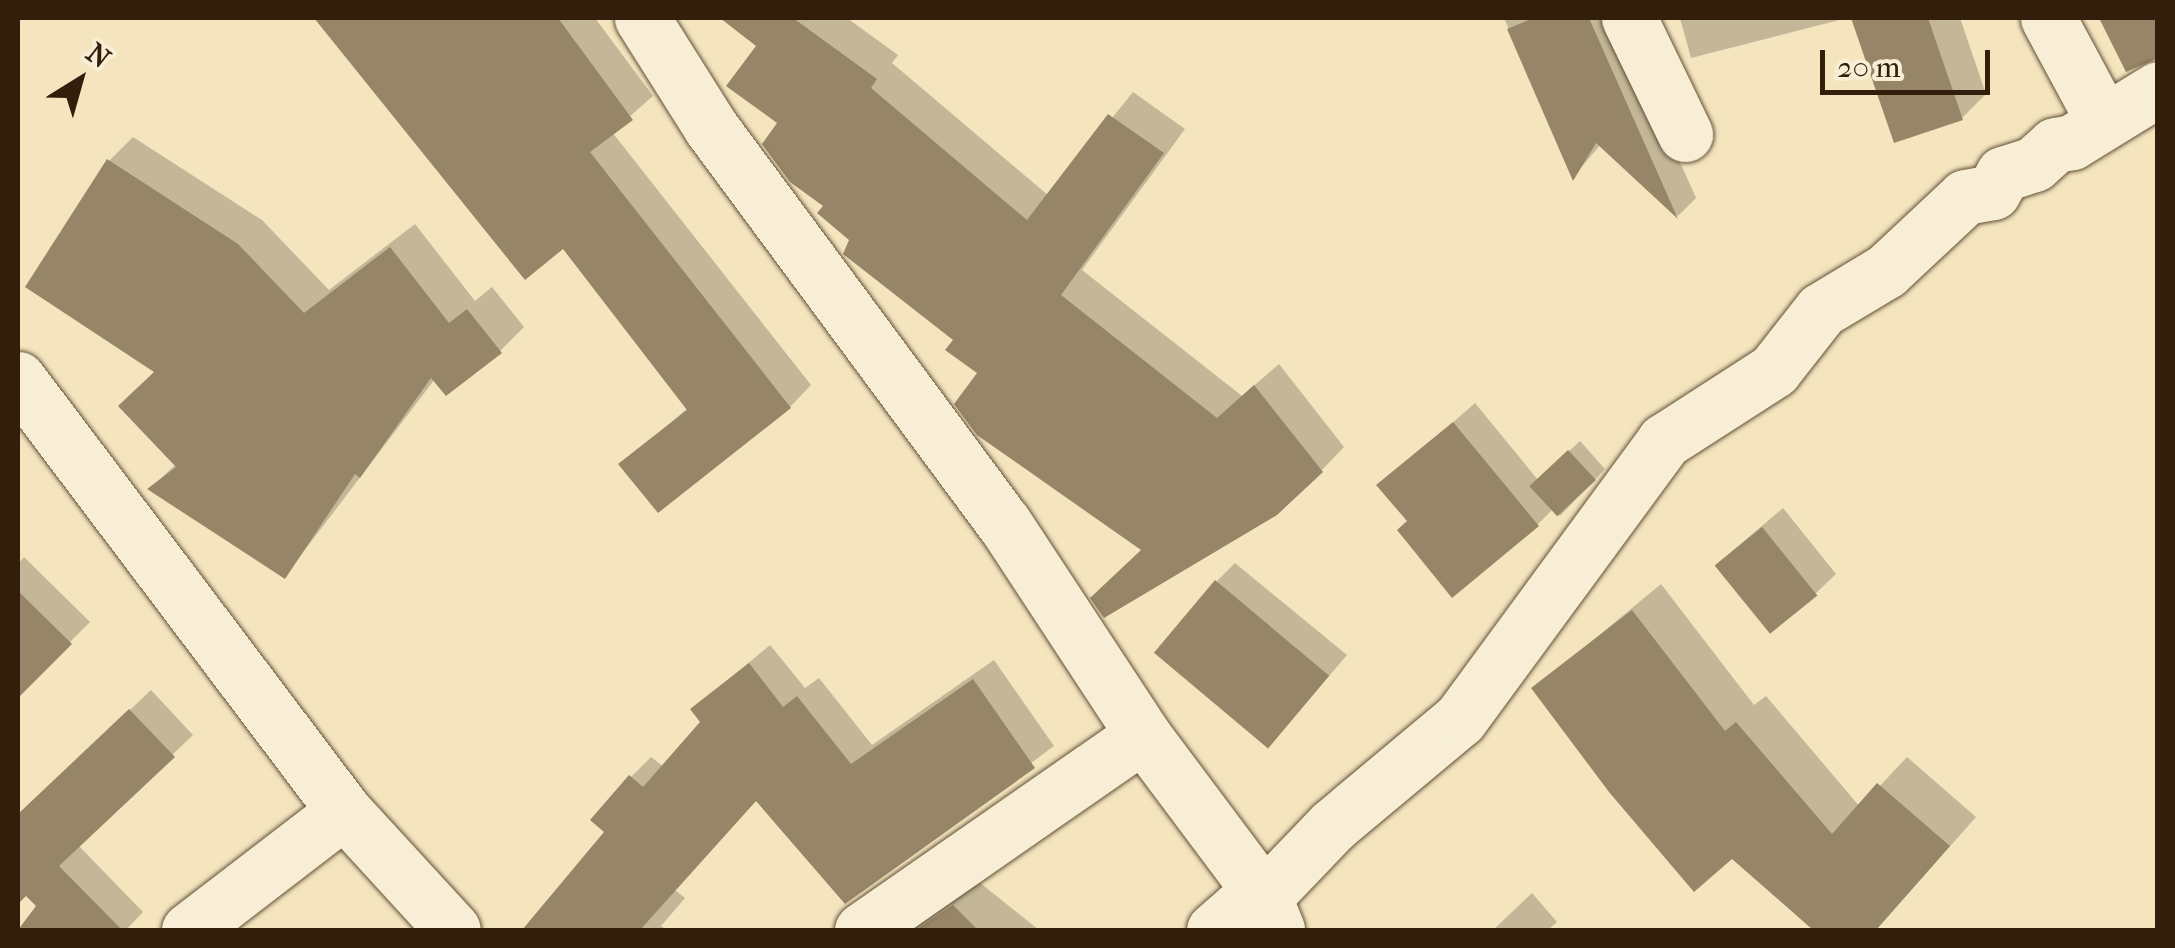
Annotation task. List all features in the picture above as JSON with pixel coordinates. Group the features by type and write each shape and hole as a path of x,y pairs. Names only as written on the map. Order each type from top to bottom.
{"street":[{"path":"642,18 712,129 1004,523 1142,735 1271,914"},
{"path":"1629,18 1685,134"},
{"path":"2048,18 2103,120"},
{"path":"1271,914 1332,826 1460,719 1664,441 1774,370 1821,310 1886,270 1965,197 1993,192 2003,174 2034,164 2054,145 2158,89"},
{"path":"18,379 344,811 452,930"},
{"path":"862,930 1142,735"},
{"path":"188,930 344,811"},
{"path":"1214,930 1239,908 1271,914"}],"building":[{"path":"314,18 558,18 633,120 590,152 791,408 658,513 618,464 687,410 563,249 525,280"},
{"path":"720,18 793,18 877,79 871,88 1027,220 1108,114 1164,153 1061,295 1217,418 1254,385 1323,472 1277,515 1104,618 1090,598 1141,550 977,435 954,404 977,373 945,350 953,340 843,254 849,240 817,213 823,206 790,182 762,144 777,123 726,86 756,46"},
{"path":"1534,18 1589,18 1678,219 1596,143 1573,181 1507,29"},
{"path":"1851,18 1928,18 1963,120 1894,143"},
{"path":"2099,18 2158,18 2158,58 2126,72"},
{"path":"107,159 238,244 304,313 390,247 449,323 467,309 502,353 446,396 431,378 360,478 355,474 285,579 147,489 176,467 118,406 154,372 25,287"},
{"path":"1453,422 1539,526 1452,598 1397,530 1407,521 1376,485"},
{"path":"1568,450 1596,480 1557,516 1529,486"},
{"path":"1762,527 1817,595 1770,634 1715,565"},
{"path":"1215,580 1329,676 1268,749 1154,653"},
{"path":"18,591 72,644 18,698"},
{"path":"1632,610 1725,731 1736,722 1832,834 1877,783 1950,846 1876,930 1813,930 1732,859 1694,892 1609,792 1531,688"},
{"path":"749,663 783,707 797,696 851,764 973,679 1035,768 845,904 756,801 640,930 522,930 604,832 590,820 629,775 643,787 700,722 690,709"},
{"path":"129,709 175,757 59,866 122,930 18,930 36,906 26,896 18,904 18,814"},
{"path":"953,905 978,930 916,930"}]}
